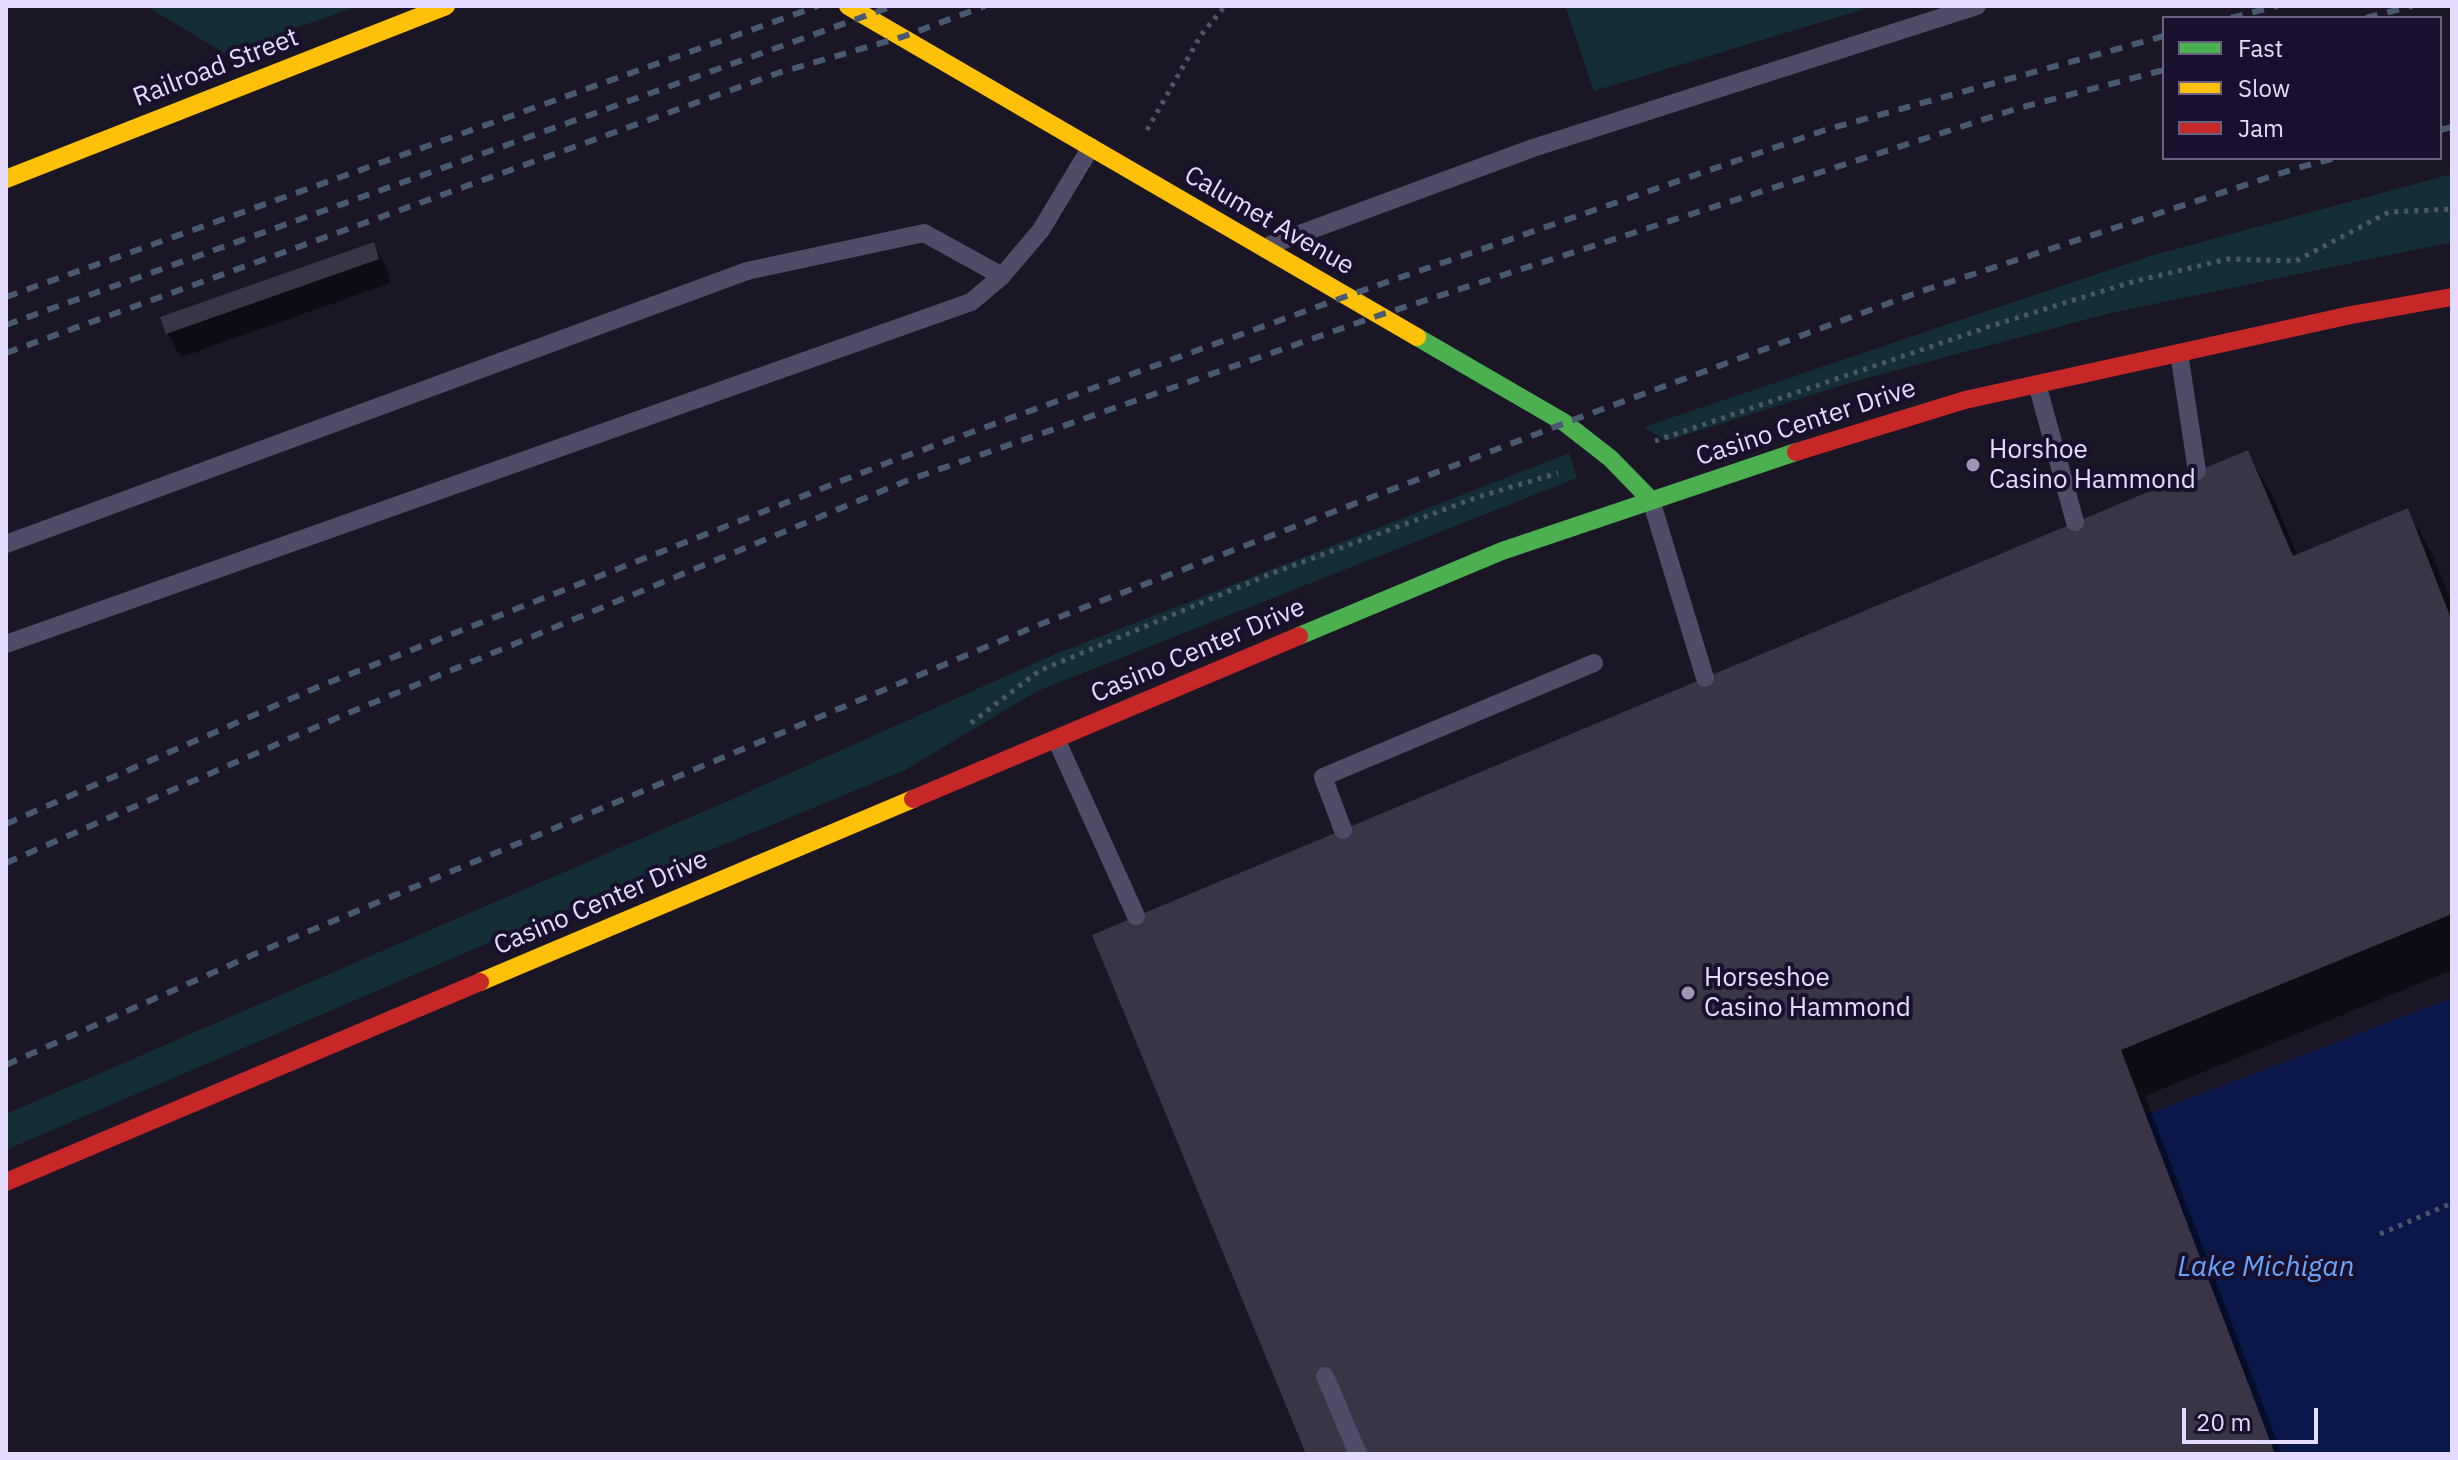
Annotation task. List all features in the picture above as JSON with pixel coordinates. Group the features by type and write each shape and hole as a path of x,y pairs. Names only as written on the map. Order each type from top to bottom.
{"street":[{"name":"Railroad Street","path":"6,179 446,6"},
{"name":"Calumet Avenue","path":"848,6 1565,423 1610,458 1651,500"},
{"name":"Casino Center Drive","path":"6,1182 1502,551 1841,437 1965,400 2351,315 2452,297"}],"lane":[{"path":"1263,248 1533,148 1977,6"},
{"path":"6,644 971,302 1002,276 1041,230 1091,147"},
{"path":"6,544 747,271 924,233 1002,276"},
{"path":"2179,353 2197,471"},
{"path":"2037,384 2075,522"},
{"path":"1651,500 1705,678"},
{"path":"1343,830 1323,777 1594,663"},
{"path":"1056,739 1136,916"},
{"path":"1325,1376 1358,1454"}],"path":[{"path":"1126,168 1201,35 1225,6"},
{"path":"1663,438 1994,325 2132,282 2228,259 2296,261 2389,212 2452,209"},
{"path":"2380,1234 2452,1203"}],"green space":[{"path":"146,6 359,6 224,53"},
{"path":"1565,6 1874,6 1594,91"},
{"path":"2452,174 2452,242 2111,313 1856,381 1666,441 1644,427 2150,256"},
{"path":"1569,453 1577,478 1037,691 905,770 577,905 6,1150 6,1114 728,801 1053,655"}],"water":[{"name":"Lake Michigan","path":"2452,998 2452,1454 1401,1454 2140,1117"}],"building":[{"path":"374,242 379,259 166,334 160,317"},
{"name":"Horseshoe Casino Hammond","path":"2248,450 2293,556 2408,508 2452,621 2452,914 2121,1050 2275,1454 1306,1454 1092,935"}],"railway":[{"path":"6,297 818,6"},
{"path":"6,325 893,6"},
{"path":"6,353 778,73 902,37 985,6"},
{"path":"2239,16 2277,6"},
{"path":"2374,16 2412,6"},
{"path":"6,824 320,686 892,461 1347,296 1825,130 2162,37"},
{"path":"6,863 339,717 906,481 1380,315 2019,108 2162,71"},
{"path":"2442,130 2452,127"},
{"path":"6,1065 257,953 1041,624 1565,423 1919,292 2327,160"}],"traffic: fast":[{"path":"1417,337 1565,423 1610,458 1651,500"},
{"path":"1299,636 1502,551 1796,452"}],"traffic: slow":[{"path":"6,179 446,6"},
{"path":"848,6 1417,337"},
{"path":"480,982 913,799"}],"traffic: jam":[{"path":"1796,452 1965,400 2351,315 2452,297"},
{"path":"913,799 1299,636"},
{"path":"6,1182 480,982"}],"place":[{"name":"Horshoe Casino Hammond","path":"1973,465"},
{"name":"Horseshoe Casino Hammond","path":"1688,993"}]}
